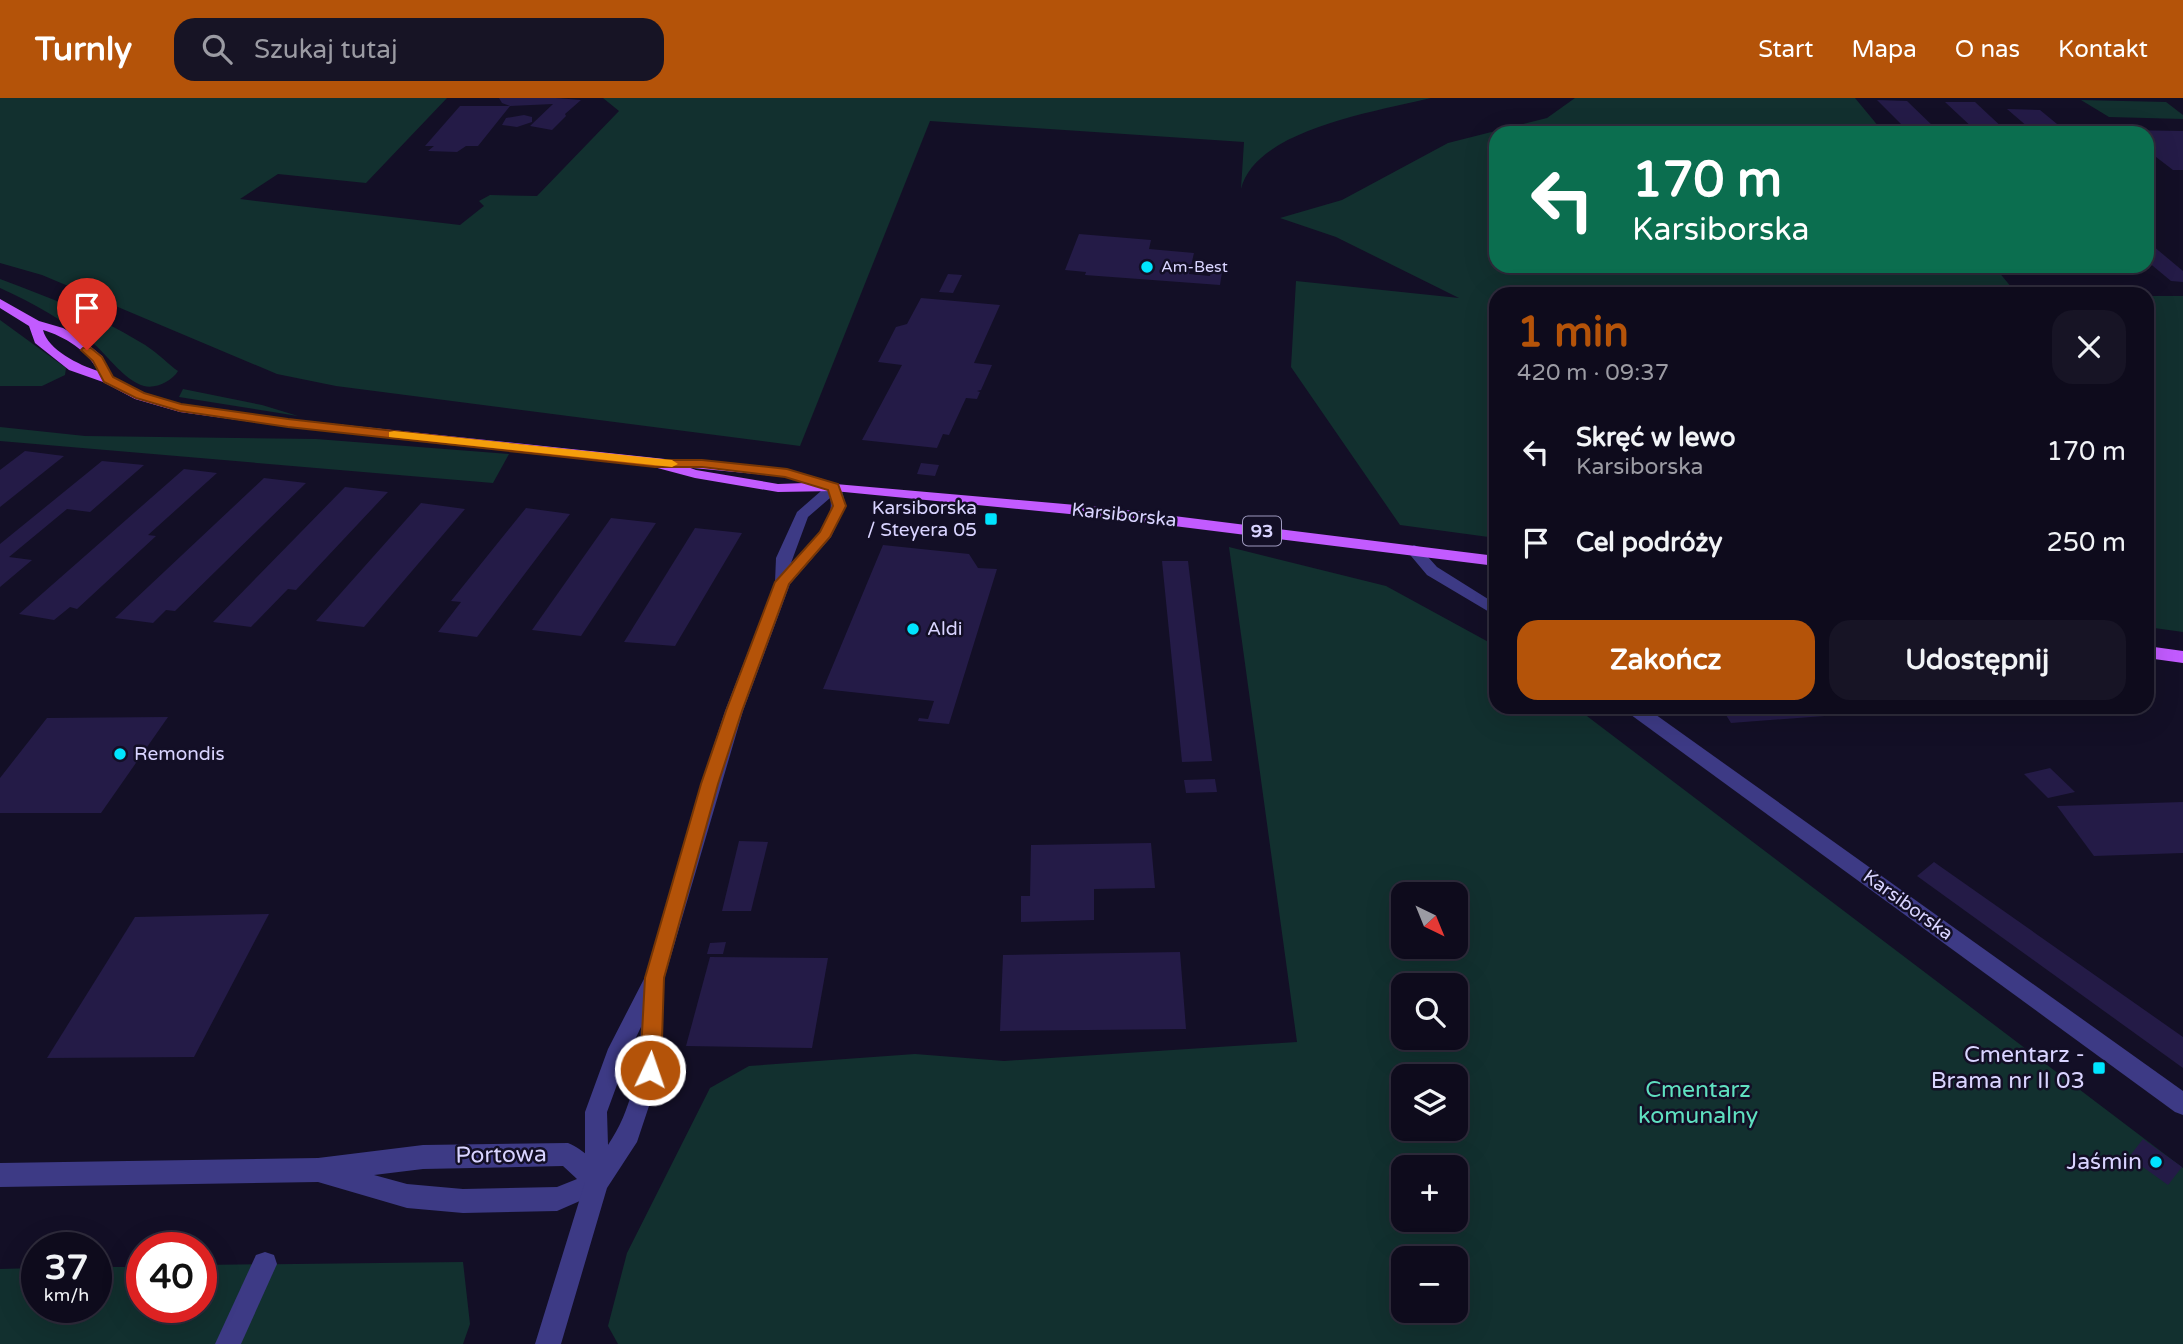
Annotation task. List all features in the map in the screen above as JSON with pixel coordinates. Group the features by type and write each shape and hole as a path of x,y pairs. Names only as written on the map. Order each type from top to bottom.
{"main road":[{"name":"Karsiborska","path":"0,303 35,324 59,331 76,341 98,359 108,379"},
{"name":"Karsiborska","path":"35,324 39,340 74,367 108,379 149,399 217,414 655,463 695,474 767,487 834,487 1150,517 1489,560"},
{"path":"2154,653 2183,657"}],"street":[{"path":"597,1182 596,1112 619,1049 655,978 710,784 734,711 783,582 784,558 802,515 834,487 839,506 830,526 783,582"},
{"path":"1414,550 1433,571 1489,607"},
{"name":"Karsiborska","path":"1643,714 2183,1104"},
{"path":"548,1344 597,1182 629,1134 650,1070 655,978"},
{"name":"Portowa","path":"0,1175 318,1170 423,1157 568,1154 597,1182 557,1199 463,1201 407,1196 318,1170"},
{"path":"228,1344 265,1264"}],"green space":[{"path":"0,98 447,98 366,183 278,174 240,199 460,225 484,206 479,201 490,195 537,196 619,111 603,98 1431,98 1352,117 1294,137 1269,151 1251,168 1241,189 1244,142 930,121 800,446 336,386 277,374 42,275 0,263"},
{"path":"1575,98 1855,98 1878,126 1515,126 1547,118"},
{"path":"2081,100 2166,102 2183,115 2183,119 2109,117"},
{"path":"1489,133 1489,273 2000,273 2011,287 1489,287 1489,537 1400,525 1291,367 1296,281 1459,298 1336,237 1280,218 1342,200 1448,143"},
{"path":"0,279 106,323 154,351 178,371 172,378 158,385 149,387 137,383 123,374 94,344 72,328 37,306 0,288"},
{"path":"2154,296 2183,296 2183,632 2154,628"},
{"path":"0,320 66,368 65,375 42,386 0,386"},
{"path":"183,389 262,405 298,416 179,397"},
{"path":"0,427 85,436 316,439 509,454 493,483 0,441"},
{"name":"Cmentarz komunalny","path":"1229,547 1386,586 1489,642 1489,714 1584,714 2183,1168 2183,1344 618,1344 608,1326 627,1253 710,1088 749,1066 915,1054 1004,1061 1297,1042"},
{"path":"463,1262 470,1324 463,1344 0,1344 0,1269 21,1268 21,1323 112,1323 112,1267 126,1267 126,1323 217,1323 217,1265"}],"building":[{"path":"499,98 581,100 552,130 530,126 553,104 510,106 502,103"},
{"path":"1877,100 1907,101 1933,126 1903,126"},
{"path":"1945,102 1975,102 2001,126 1971,126"},
{"path":"460,106 510,106 478,146 466,146 457,152 428,151 434,146 425,146"},
{"path":"2007,109 2040,110 2059,126 2027,126"},
{"path":"524,115 532,117 532,122 517,127 502,125 506,118"},
{"path":"2154,131 2183,131 2183,170 2173,170 2154,155"},
{"path":"1079,234 1151,240 1149,249 1194,253 1189,274 1210,276 1211,271 1222,272 1220,285 1085,275 1086,272 1065,270"},
{"path":"2154,247 2183,271 2183,282 2171,281 2154,267"},
{"path":"948,274 962,275 953,293 939,292"},
{"path":"921,298 1000,305 974,363 992,365 981,390 977,391 980,392 977,399 966,398 949,435 943,434 937,448 862,440 902,365 878,362 896,327 907,324"},
{"path":"25,451 64,456 0,507 0,470"},
{"path":"102,461 144,465 90,512 67,509 9,557 32,560 0,587 0,544"},
{"path":"921,463 939,465 935,476 917,474"},
{"path":"184,469 217,473 148,535 156,536 77,609 70,607 54,620 19,614"},
{"path":"264,478 306,483 175,611 166,610 153,623 115,618"},
{"path":"345,487 388,492 296,590 288,589 251,627 213,622"},
{"path":"421,503 465,509 364,627 316,621"},
{"path":"526,508 570,514 477,637 438,632 461,602 451,601"},
{"path":"611,518 656,523 581,636 532,630"},
{"path":"695,528 742,533 675,646 624,642"},
{"name":"Aldi","path":"883,545 969,554 978,568 997,569 949,724 918,721 919,718 928,719 934,701 823,689"},
{"path":"1162,561 1188,561 1212,761 1182,762"},
{"path":"1725,714 1851,714 1731,723"},
{"path":"168,717 101,813 0,813 0,778 47,718"},
{"path":"2050,768 2075,792 2048,798 2024,774"},
{"path":"1215,779 1217,792 1186,793 1184,780"},
{"path":"2183,802 2183,853 2094,856 2057,806"},
{"path":"739,841 768,842 751,911 722,911"},
{"path":"1151,843 1155,888 1094,889 1094,920 1021,922 1021,896 1030,896 1031,845"},
{"path":"1934,862 2183,1037 2183,1068 1917,876"},
{"path":"269,914 194,1057 47,1058 135,917"},
{"path":"726,942 723,954 707,954 710,943"},
{"path":"1180,952 1186,1029 1000,1031 1003,955"},
{"path":"710,957 828,958 812,1048 686,1046"},
{"name":"Jaśmin","path":"2143,1139 2182,1167 2168,1185 2129,1157"}],"slow traffic":[{"path":"394,434 672,464"}],"place":[{"name":"Am-Best","path":"1147,267"},
{"name":"Karsiborska / Steyera 05","path":"991,519"},
{"name":"Aldi","path":"913,629"},
{"name":"Remondis","path":"120,754"},
{"name":"Cmentarz - Brama nr II 03","path":"2099,1068"},
{"name":"Jaśmin","path":"2156,1162"}],"route":[{"path":"87,350 98,359 108,379 140,396 180,408 546,452 787,473 834,487 839,506 826,534 783,582 734,711 710,784 655,978 650,1070"}]}
